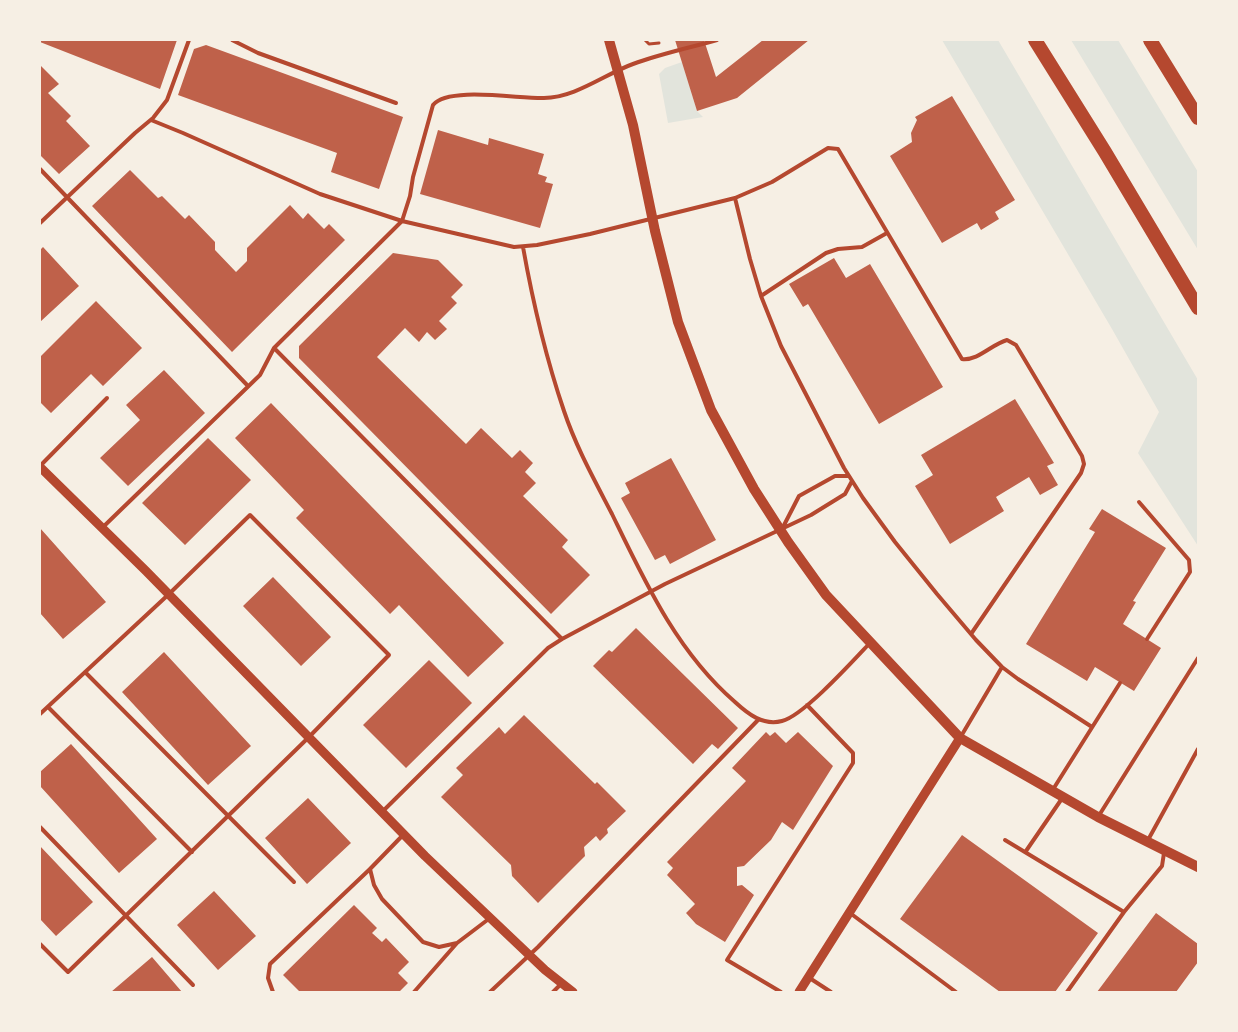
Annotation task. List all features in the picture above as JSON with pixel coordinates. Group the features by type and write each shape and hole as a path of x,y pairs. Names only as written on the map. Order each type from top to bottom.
{"highway":[{"path":"1035,40 1105,152 1198,308"},
{"path":"1150,40 1198,118"}],"main road":[{"path":"609,40 633,125 678,322 711,410 754,489 826,595 960,738 1098,817 1198,867"}],"street":[{"path":"40,467 169,594 404,834 530,956 573,992"},
{"path":"799,992 960,738"}],"lane":[{"path":"40,223 151,120 167,100 189,40"},
{"path":"232,40 258,53 396,103"},
{"path":"102,528 260,375 274,348 402,221 433,105 437,100 456,94 546,98 588,86 634,64 717,40"},
{"path":"151,120 320,194 402,221 514,248 568,239 735,198 772,182 828,148 838,149 962,359 970,360 1000,342 1007,340 1016,345 1082,456 1084,464 1081,473 971,634"},
{"path":"40,169 68,196 248,386"},
{"path":"735,198 761,296 781,346 809,404 852,481 895,542 971,634 1002,666 1018,679 1092,727"},
{"path":"761,296 826,253 838,249 862,247 888,233"},
{"path":"523,247 544,346 565,413 587,465 650,592 679,640 716,686 752,716 764,721 782,721 796,714 807,705 870,643"},
{"path":"274,348 562,639"},
{"path":"40,467 107,398"},
{"path":"781,531 799,496 835,476 849,476"},
{"path":"382,812 548,648 650,592 811,516 845,494 852,481"},
{"path":"1139,502 1189,560 1190,572 1147,639"},
{"path":"40,714 169,594 250,515 389,655 309,737 68,972 40,944"},
{"path":"1098,817 1198,658"},
{"path":"960,738 1002,666"},
{"path":"85,672 294,882"},
{"path":"1052,791 1120,683"},
{"path":"781,992 728,960 853,763 853,753 807,705"},
{"path":"48,707 192,852"},
{"path":"490,992 530,956 759,719"},
{"path":"1147,842 1198,748"},
{"path":"1026,852 1063,797"},
{"path":"40,827 193,985"},
{"path":"273,992 268,978 270,964 404,834"},
{"path":"1005,840 1124,912"},
{"path":"1067,992 1124,912 1162,866 1165,850"},
{"path":"370,869 374,885 382,899 423,942 439,947 457,943"},
{"path":"850,912 956,992"},
{"path":"414,992 457,943 491,918"},
{"path":"808,977 831,992"},
{"path":"553,992 562,983"}],"shaded area":[{"path":"942,40 998,40 1198,380 1198,546 1138,453 1159,412"},
{"path":"1071,40 1118,40 1198,172 1198,250"},
{"path":"682,62 697,111 703,117 668,123 659,74 665,68"}],"building":[{"path":"40,40 177,40 160,89 40,42"},
{"path":"675,40 704,40 716,77 763,40 809,40 737,98 697,111"},
{"path":"206,45 403,117 379,189 331,172 337,153 178,95 194,49"},
{"path":"40,65 59,84 48,93 71,116 66,121 90,146 59,174 40,155"},
{"path":"952,96 1015,200 995,212 999,219 981,230 977,223 942,243 890,156 912,142 911,133 917,120 915,117"},
{"path":"438,130 488,145 489,138 544,154 538,174 547,177 545,182 553,184 540,228 420,194"},
{"path":"130,170 158,198 162,196 185,219 189,215 215,242 215,250 236,272 247,261 247,248 290,205 303,219 308,213 324,229 329,224 345,240 232,352 92,206"},
{"path":"43,247 79,286 40,322 40,250"},
{"path":"393,253 438,260 463,285 451,297 457,303 439,321 447,329 435,340 427,332 419,342 405,328 377,357 466,444 481,428 512,458 520,450 533,463 525,472 536,483 523,496 568,540 562,547 590,575 551,614 299,358 299,346"},
{"path":"834,258 846,278 870,264 943,387 879,424 808,304 803,307 789,284"},
{"path":"96,301 142,348 103,386 91,374 51,413 40,402 40,357"},
{"path":"164,370 205,413 128,486 100,458 140,420 126,405"},
{"path":"1015,399 1054,463 1047,466 1058,485 1040,495 1029,477 996,497 1004,511 950,544 915,486 933,475 921,455"},
{"path":"271,403 504,643 468,677 399,605 390,614 296,518 304,510 235,438"},
{"path":"208,438 251,480 185,545 142,503"},
{"path":"671,458 716,540 670,564 665,555 655,560 621,498 630,493 625,483"},
{"path":"1102,509 1166,548 1133,601 1136,602 1123,624 1161,648 1134,691 1095,667 1087,681 1026,644 1095,532 1089,529"},
{"path":"40,528 106,602 63,639 40,613"},
{"path":"273,577 331,637 301,666 243,606"},
{"path":"636,628 738,728 718,749 712,744 693,764 593,666 609,650 612,652"},
{"path":"164,652 251,746 208,785 122,692"},
{"path":"429,660 472,703 406,768 363,725"},
{"path":"524,715 595,784 597,782 626,811 607,829 608,833 600,841 596,836 584,847 585,856 538,903 512,876 511,865 441,797 463,775 456,768 499,727 505,734"},
{"path":"766,732 770,736 775,732 786,743 798,732 833,766 793,830 782,822 771,840 744,866 737,867 737,886 742,885 754,895 725,942 696,924 686,913 695,904 667,875 673,868 667,862 746,781 732,768"},
{"path":"71,744 157,839 119,873 40,786 40,772"},
{"path":"308,798 351,843 307,884 265,838"},
{"path":"962,835 1098,933 1055,992 1000,992 900,919"},
{"path":"40,846 93,902 56,936 40,919"},
{"path":"214,891 256,936 218,970 177,925"},
{"path":"354,905 377,928 372,933 382,942 386,938 409,962 398,973 408,983 399,992 300,992 283,975"},
{"path":"1156,913 1198,944 1198,962 1176,992 1097,992"},
{"path":"152,957 182,992 111,992"}]}
